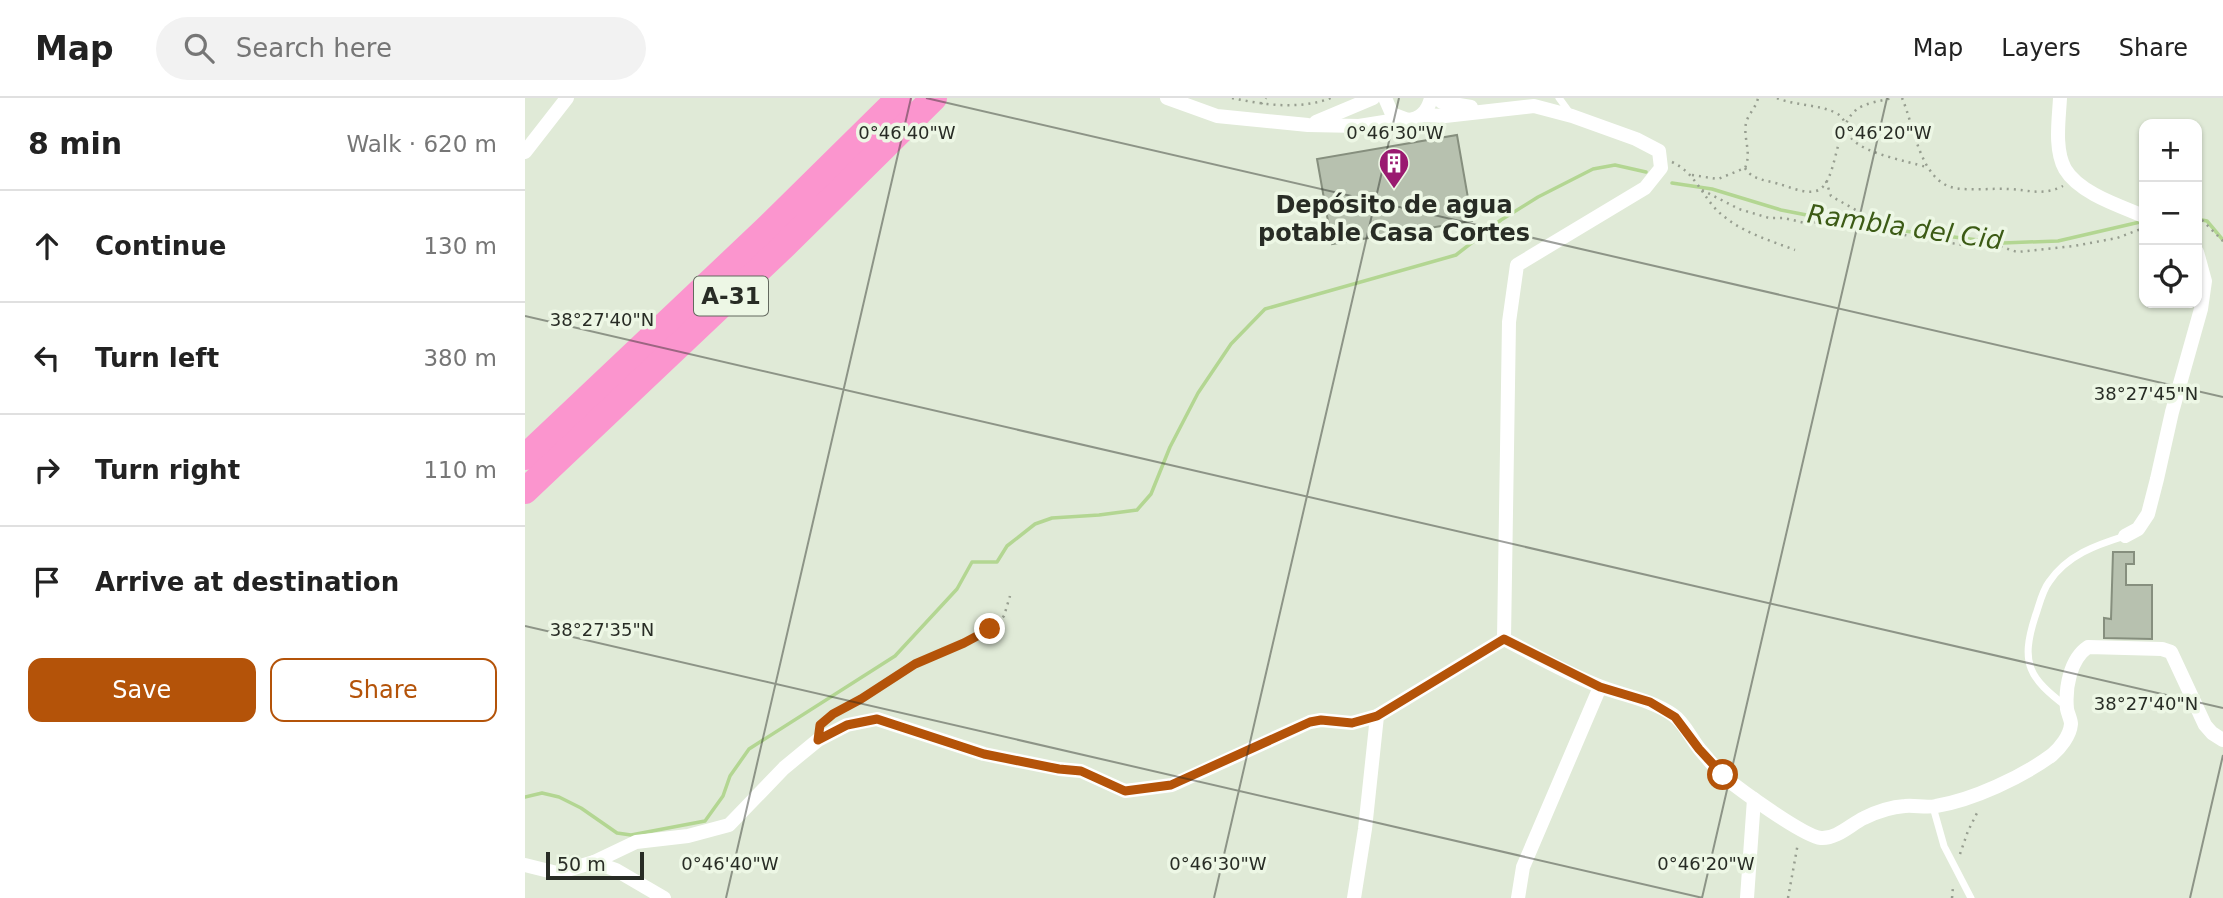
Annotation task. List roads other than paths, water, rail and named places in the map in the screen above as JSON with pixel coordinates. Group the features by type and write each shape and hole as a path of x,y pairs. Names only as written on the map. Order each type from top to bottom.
{"highway":[{"name":"A-31","path":"525,457 766,229 899,98"},
{"name":"A-31","path":"525,491 785,246 934,98"}],"street":[{"path":"525,152 566,98"},
{"path":"1167,98 1217,116 1308,125 1359,126 1413,119 1422,115 1445,116 1534,106 1572,116 1636,139 1659,151 1661,168 1645,188 1517,265 1509,322 1504,639"},
{"path":"1308,125 1373,98"},
{"path":"1385,98 1392,114 1403,120"},
{"path":"1422,115 1431,98"},
{"path":"1437,98 1442,102 1464,107 1501,108"},
{"path":"2060,98 2059,146 2064,168 2075,181 2095,194 2139,214"},
{"path":"2202,270 2205,281 2202,302"},
{"path":"2125,536 2138,529 2148,514 2172,412 2201,308"},
{"path":"1504,639 1600,687 1650,702 1675,717 1723,775 1800,829 1821,838 1837,834 1880,811 1905,806 1933,807 1955,802 1990,789 2031,769 2050,756 2062,746 2071,725 2067,708 2067,687 2072,668 2081,651 2088,647 2162,649 2171,652 2204,725 2223,740"},
{"path":"525,865 557,873 594,863 636,842 688,836 729,825 784,768 818,740 847,725 877,719 984,754 1081,771 1125,791 1171,785 1310,722 1321,720 1352,723 1377,716 1504,639"},
{"path":"1518,898 1523,867 1600,687"},
{"path":"1354,898 1365,829 1377,716"},
{"path":"1747,898 1754,799"},
{"path":"594,863 616,870 664,898"}],"lane":[{"path":"1559,98 1572,116"},
{"path":"2067,708 2043,688 2031,671 2027,656 2028,646 2039,606 2047,583 2064,564 2087,548 2125,536"},
{"path":"1933,807 1944,846 1971,898"}],"waterway":[{"name":"Rambla del Cid","path":"525,797 542,793 559,797 581,808 617,833 631,835 705,821 723,796 730,776 749,749 895,656 957,589 972,562 997,562 1007,546 1035,524 1052,518 1137,510 1151,494 1170,447 1198,393 1231,344 1265,309 1456,255 1501,220 1538,197 1593,169 1615,165 1646,172"},
{"name":"Rambla del Cid","path":"1672,183 1712,189 1781,210 1863,226 2003,243 2058,241 2139,222"},
{"name":"Rambla del Cid","path":"2202,220 2207,221 2223,240"}],"place":[{"name":"Depósito de agua potable Casa Cortes","path":"1394,190"}]}
